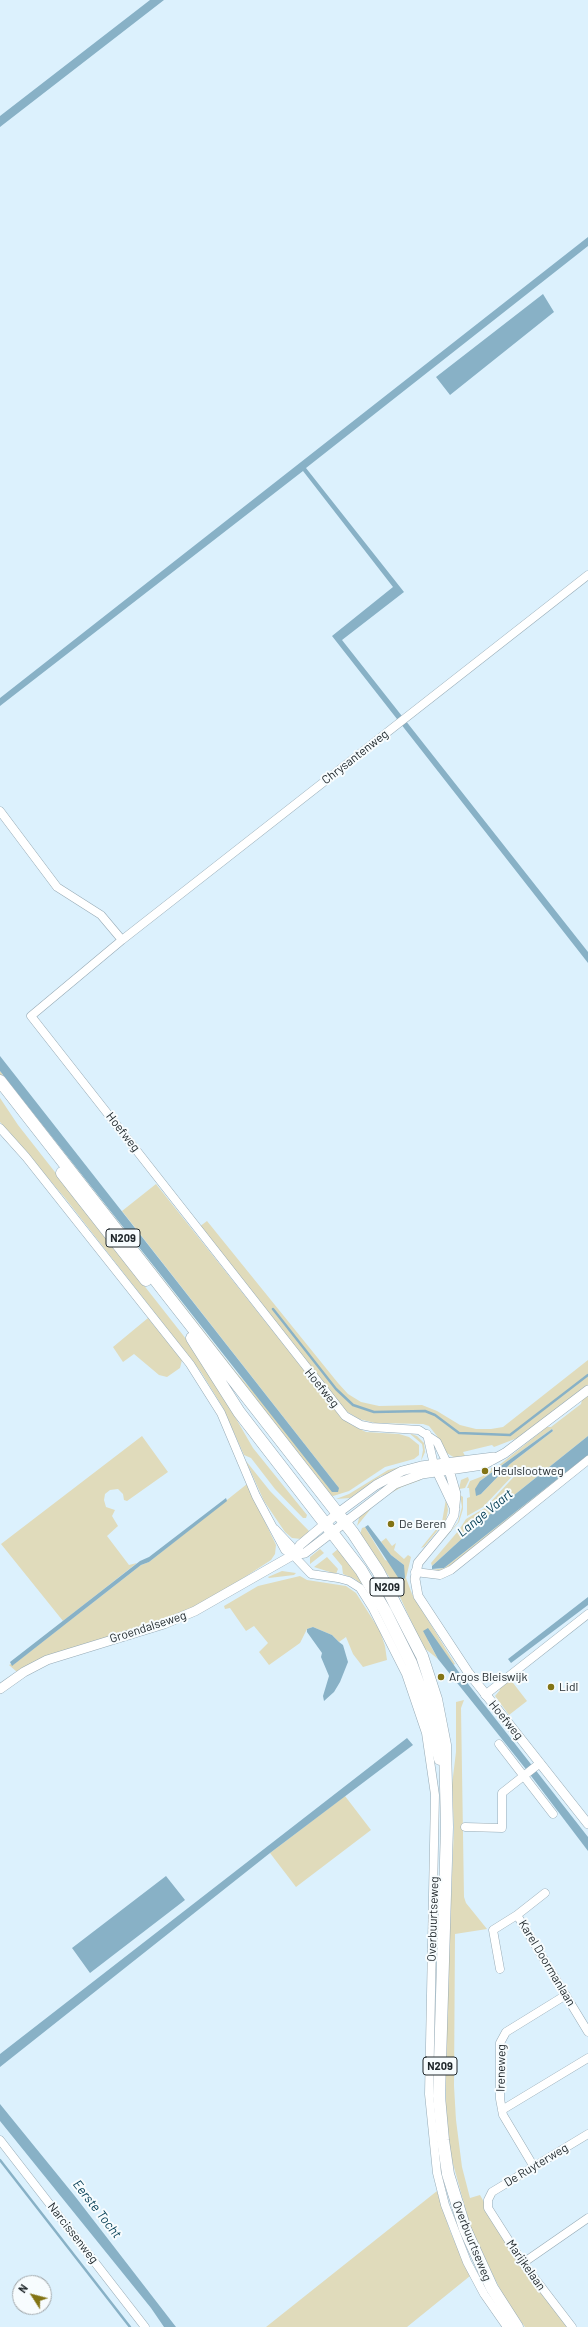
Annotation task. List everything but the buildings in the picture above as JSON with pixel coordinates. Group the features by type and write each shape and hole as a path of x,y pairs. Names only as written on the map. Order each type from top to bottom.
{"main road":[{"name":"N209","path":"0,1081 341,1518"},
{"name":"N209","path":"0,1093 188,1333 239,1412 329,1528"},
{"name":"Overbuurtseweg","path":"341,1518 390,1591 429,1674 444,1738 447,1827 439,2096 443,2140 448,2174 465,2229 492,2288 517,2327"},
{"name":"Overbuurtseweg","path":"329,1528 361,1570 385,1611 411,1663 432,1725 446,1788"}],"street":[{"name":"Chrysantenweg","path":"122,940 588,575"},
{"path":"0,811 57,887 101,915 122,940"},
{"name":"Hoefweg","path":"122,940 31,1016 345,1416 361,1425 371,1428 413,1429 427,1434"},
{"path":"0,1128 36,1169 190,1364 221,1413 256,1496 275,1529 288,1542 293,1555"},
{"path":"341,1518 376,1485 402,1471 483,1465 494,1457 516,1446 588,1390"},
{"path":"427,1434 437,1442 448,1467 456,1494 455,1509 451,1522 421,1558 415,1572 440,1575 451,1570 588,1460"},
{"path":"427,1434 435,1468 455,1509"},
{"name":"Groendalseweg","path":"0,1689 24,1672 47,1660 178,1620 216,1600 293,1555 300,1545 329,1528 341,1518"},
{"name":"Overbuurtseweg","path":"293,1555 305,1570 311,1574 349,1581 360,1588 372,1607 406,1674 420,1713 432,1766 435,1795 429,2094 437,2172 445,2205 467,2262 484,2294 507,2327"},
{"name":"Hoefweg","path":"415,1572 415,1584 422,1604 485,1695 538,1765 588,1824"},
{"path":"485,1695 588,1614"},
{"name":"Hoefweg","path":"499,1744 525,1774 553,1814"},
{"path":"465,1827 502,1828 502,1793 538,1765"},
{"name":"Karel Doormanlaan","path":"500,1969 493,1930 517,1915 545,1893"},
{"name":"Karel Doormanlaan","path":"517,1915 588,2032"},
{"name":"Ireneweg","path":"534,2167 506,2122 502,2110 500,2043 506,2032 566,1995"},
{"path":"502,2110 588,2058"},
{"name":"De Ruyterweg","path":"488,2200 492,2192 588,2134"},
{"name":"Narcissenweg","path":"0,2140 145,2327"},
{"name":"Marijkelaan","path":"488,2200 488,2208 523,2263 572,2327"},
{"path":"523,2263 588,2218"}],"shaded area":[{"path":"0,1071 236,1372 339,1488 122,1211 156,1184 342,1418 366,1432 399,1434 409,1437 419,1445 419,1455 414,1459 385,1467 349,1491 333,1496 329,1495 0,1077"},
{"path":"0,1098 18,1125 201,1358 253,1448 307,1515 306,1518 303,1518 275,1489 251,1458 244,1455 222,1406 201,1372 65,1198 0,1122"},
{"path":"207,1221 338,1383 348,1394 361,1402 379,1406 422,1405 437,1411 460,1425 476,1429 491,1429 503,1427 588,1360 588,1385 520,1437 494,1447 492,1445 463,1452 465,1456 455,1458 445,1452 437,1436 429,1426 423,1424 375,1423 359,1419 346,1411 199,1227"},
{"path":"148,1318 182,1360 180,1368 167,1377 159,1375 134,1354 123,1362 113,1347"},
{"path":"588,1395 588,1436 478,1524 432,1566 431,1563 459,1530 466,1519 485,1508 521,1469 520,1468 483,1507 467,1516 467,1498 470,1497 469,1488 467,1488 470,1481 483,1476 483,1474 491,1471 491,1468 498,1466 547,1427 551,1427 581,1404 582,1400","holes":["552,1429 553,1431 510,1464 481,1494 480,1481"]},
{"path":"409,1433 417,1436 424,1443 425,1452 421,1461 423,1450 422,1444"},
{"path":"142,1436 168,1472 127,1501 124,1500 123,1494 118,1489 110,1490 105,1494 104,1500 106,1507 115,1510 112,1516 118,1526 107,1536 129,1565 137,1563 63,1621 1,1544"},
{"path":"588,1455 588,1458 443,1572 432,1570 444,1568"},
{"path":"246,1461 270,1491 309,1531 306,1536 301,1539 292,1538 285,1532 264,1501"},
{"path":"418,1462 381,1476 350,1498 336,1499 349,1494 388,1470"},
{"path":"421,1477 421,1480 402,1487 378,1500 357,1526 360,1514 379,1498 402,1484"},
{"path":"468,1477 469,1480 465,1488 459,1489 461,1480"},
{"path":"247,1484 276,1545 275,1554 271,1560 222,1592 183,1613 17,1672 9,1665 13,1665 141,1565 149,1562"},
{"path":"460,1495 463,1497 463,1509 459,1522 427,1559 458,1522 462,1507"},
{"path":"446,1499 448,1510 446,1520 424,1547 421,1548 442,1522"},
{"path":"365,1527 385,1560 404,1565 391,1555 381,1542 386,1538 392,1546 396,1543 394,1550 404,1559 408,1555 411,1557 406,1578 412,1594 455,1664 453,1665 443,1650 428,1641 438,1659 423,1647 394,1584 360,1534 362,1528"},
{"path":"320,1549 324,1553 310,1564 310,1557"},
{"path":"338,1549 343,1553 363,1584 362,1585 355,1579 343,1574 342,1566 332,1554"},
{"path":"327,1557 338,1569 336,1574 314,1567"},
{"path":"282,1571 296,1573 294,1575 268,1577"},
{"path":"300,1576 307,1580 346,1586 356,1593 380,1631 385,1646 387,1660 363,1667 353,1654 346,1637 339,1642 332,1635 313,1627 307,1629 300,1643 269,1665 259,1652 268,1643 254,1626 246,1631 230,1608 225,1609 224,1606 258,1586"},
{"path":"510,1679 527,1701 509,1715 495,1696 500,1690 498,1688"},
{"path":"464,1700 461,1708 464,1897 466,1903 487,1929 455,1934 454,2086 456,2120 462,2167 470,2198 480,2195 502,2234 530,2278 567,2327 525,2327 506,2301 472,2233 449,2149 446,2114 446,2019 454,1828 452,1785 456,1752 456,1702"},
{"path":"345,1796 371,1830 296,1887 270,1853"},
{"path":"437,2191 450,2231 470,2276 407,2327 266,2327"}],"water":[{"path":"150,0 164,0 0,127 0,116"},
{"path":"588,237 588,246 306,468 404,592 342,640 588,952 588,963 332,636 393,587 303,471 0,706 0,698"},
{"path":"543,294 554,312 450,395 436,377"},
{"path":"0,1056 339,1488 338,1492 332,1492 0,1071"},
{"path":"552,1429 553,1431 510,1464 481,1494 476,1496 475,1489 480,1481"},
{"path":"588,1436 588,1455 444,1568 432,1569 432,1566 478,1524"},
{"path":"226,1498 227,1501 149,1562 141,1565 12,1666 10,1662 140,1561 149,1557"},
{"path":"368,1525 391,1555 404,1565 405,1578 401,1582 365,1527"},
{"path":"588,1597 588,1605 511,1663 508,1659"},
{"path":"313,1627 332,1635 343,1645 348,1662 340,1682 334,1692 324,1701 323,1696 329,1676 321,1657 322,1653 307,1632 307,1629"},
{"path":"428,1628 458,1671 588,1837 588,1851 525,1768 438,1659 423,1631"},
{"path":"407,1738 413,1745 270,1853 0,2067 0,2054"},
{"path":"166,1876 185,1900 90,1973 72,1948"},
{"path":"0,2104 74,2195 176,2327 164,2327 151,2308 0,2121"}],"waterway":[{"path":"273,1309 336,1389 353,1405 374,1412 425,1411 435,1415 459,1433 510,1435 588,1375"},
{"path":"0,2160 130,2327"}],"place":[{"name":"Heulslootweg","path":"485,1471"},
{"name":"De Beren","path":"391,1524"},
{"name":"Argos Bleiswijk","path":"441,1677"},
{"name":"Lidl","path":"551,1687"}],"water label":[{"name":"Lange Vaart","path":"485,1513"},
{"name":"Eerste Tocht","path":"97,2209"}]}
